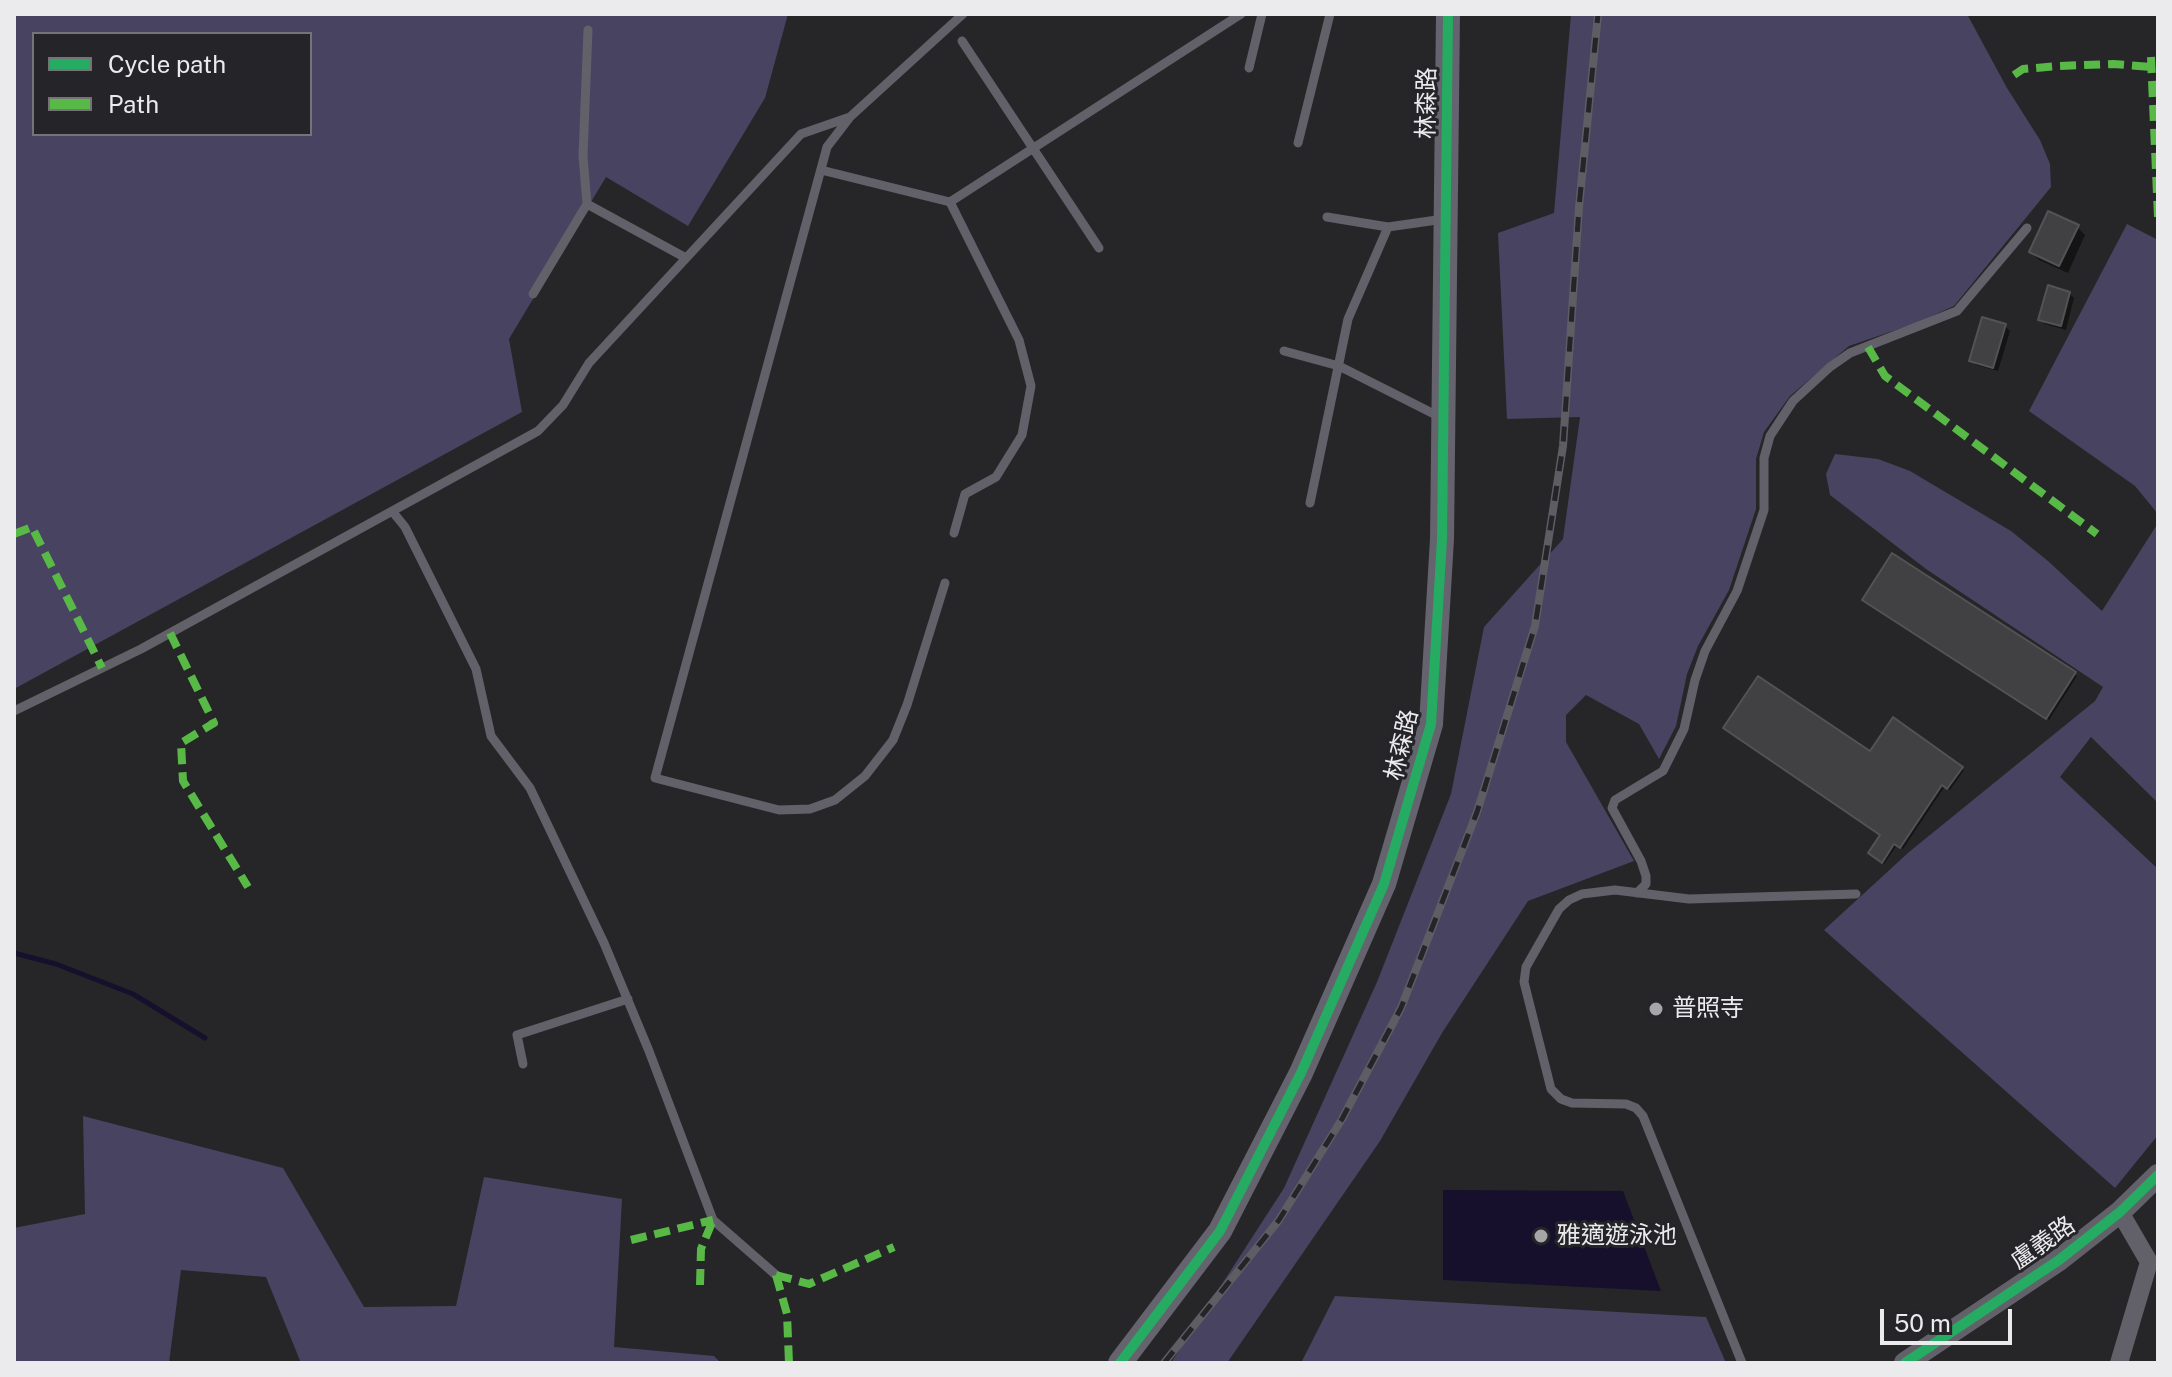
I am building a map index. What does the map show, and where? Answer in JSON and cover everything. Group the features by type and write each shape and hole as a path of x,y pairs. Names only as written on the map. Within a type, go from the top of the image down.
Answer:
{"main road":[{"name":"林森路","path":"1120,1363 1220,1231 1301,1073 1384,884 1431,724 1442,539 1448,14"}],"street":[{"name":"盧義路","path":"1905,1363 2059,1260 2120,1212 2158,1175"},
{"path":"2119,1363 2149,1262 2120,1212"}],"lane":[{"path":"945,583 893,740 865,776 835,800 810,809 779,810 655,778 827,147 850,117 963,14"},
{"path":"821,170 950,202 1241,14"},
{"path":"1249,68 1262,14"},
{"path":"1298,143 1330,14"},
{"path":"533,294 587,204 583,156 588,30"},
{"path":"962,41 1099,248"},
{"path":"14,711 141,649 538,431 563,405 589,363 801,134 850,117"},
{"path":"950,202 1019,340 1031,386 1022,435 996,477 965,494 954,533"},
{"path":"587,204 686,258"},
{"path":"1327,217 1388,227 1446,219"},
{"path":"1310,503 1348,319 1388,227"},
{"path":"1637,893 1646,884 1646,876 1612,808 1615,800 1663,771 1684,729 1705,651 1737,591 1764,510 1764,458 1770,436 1793,401 1850,353 1957,311 2027,228"},
{"path":"1284,351 1339,366 1444,418"},
{"path":"392,511 405,527 476,669 491,736 530,788 628,999 713,1220 776,1275"},
{"path":"1742,1363 1643,1116 1636,1108 1626,1104 1572,1103 1561,1099 1551,1089 1524,982 1526,967 1559,909 1582,894 1615,890 1689,899 1856,894"},
{"path":"523,1064 517,1035 628,999"}],"shaded area":[{"path":"14,14 788,14 765,98 688,226 606,177 509,339 522,412 14,689"},
{"path":"1571,14 1967,14 2007,88 2040,140 2050,164 2051,187 1954,306 1849,346 1790,396 1764,432 1756,459 1756,509 1729,590 1698,646 1687,674 1676,726 1659,759 1639,724 1586,695 1566,715 1566,742 1634,861 1528,901 1442,1033 1380,1141 1227,1363 1171,1363 1284,1188 1377,982 1451,794 1484,627 1563,539 1580,417 1507,419 1498,233 1554,213"},
{"path":"2127,224 2158,240 2158,514 2135,486 2029,411"},
{"path":"1835,454 1878,459 1910,471 2011,531 2102,611 2158,523 2158,803 2091,737 2060,777 2158,869 2158,1135 2115,1188 1824,930 1909,852 2095,701 2103,687 1926,569 1830,495 1826,474"},
{"path":"83,1116 283,1168 364,1307 456,1306 484,1177 622,1199 614,1347 714,1356 721,1363 301,1363 266,1277 181,1270 169,1363 14,1363 14,1228 85,1214"},
{"name":"雅適遊泳池","path":"1443,1190 1623,1191 1661,1291 1443,1280"},
{"path":"1335,1296 1706,1317 1726,1363 1301,1363"}],"building":[{"path":"2048,211 2079,225 2059,266 2029,252"},
{"path":"2048,285 2070,292 2061,326 2038,320"},
{"path":"1982,317 2006,324 1993,368 1969,361"},
{"path":"1892,553 2076,672 2046,719 1862,600"},
{"path":"1758,676 1870,751 1893,717 1963,767 1947,789 1942,785 1900,848 1894,844 1882,863 1868,853 1880,835 1723,728"}],"waterway":[{"path":"14,953 56,964 133,994 205,1038"}],"railway":[{"path":"1164,1363 1279,1220 1342,1119 1401,1008 1477,812 1535,626 1563,446 1579,207 1598,14"}],"marked path":[{"path":"2151,57 2158,217"},
{"path":"2014,75 2023,69 2059,66 2113,64 2152,67"},
{"path":"1868,347 1885,376 2097,534"},
{"path":"14,534 32,527 102,668"},
{"path":"170,633 214,723 181,743 183,781 248,887"},
{"path":"631,1240 713,1220"},
{"path":"700,1285 701,1249 713,1220"},
{"path":"776,1275 809,1284 894,1247"},
{"path":"776,1275 787,1314 789,1363"}],"cycle path":[{"path":"1120,1363 1220,1231 1301,1073 1384,884 1431,724 1442,539 1448,14"},
{"path":"1905,1363 2059,1260 2120,1212 2158,1175"}],"place":[{"name":"普照寺","path":"1656,1009"},
{"name":"雅適遊泳池","path":"1541,1236"}]}
